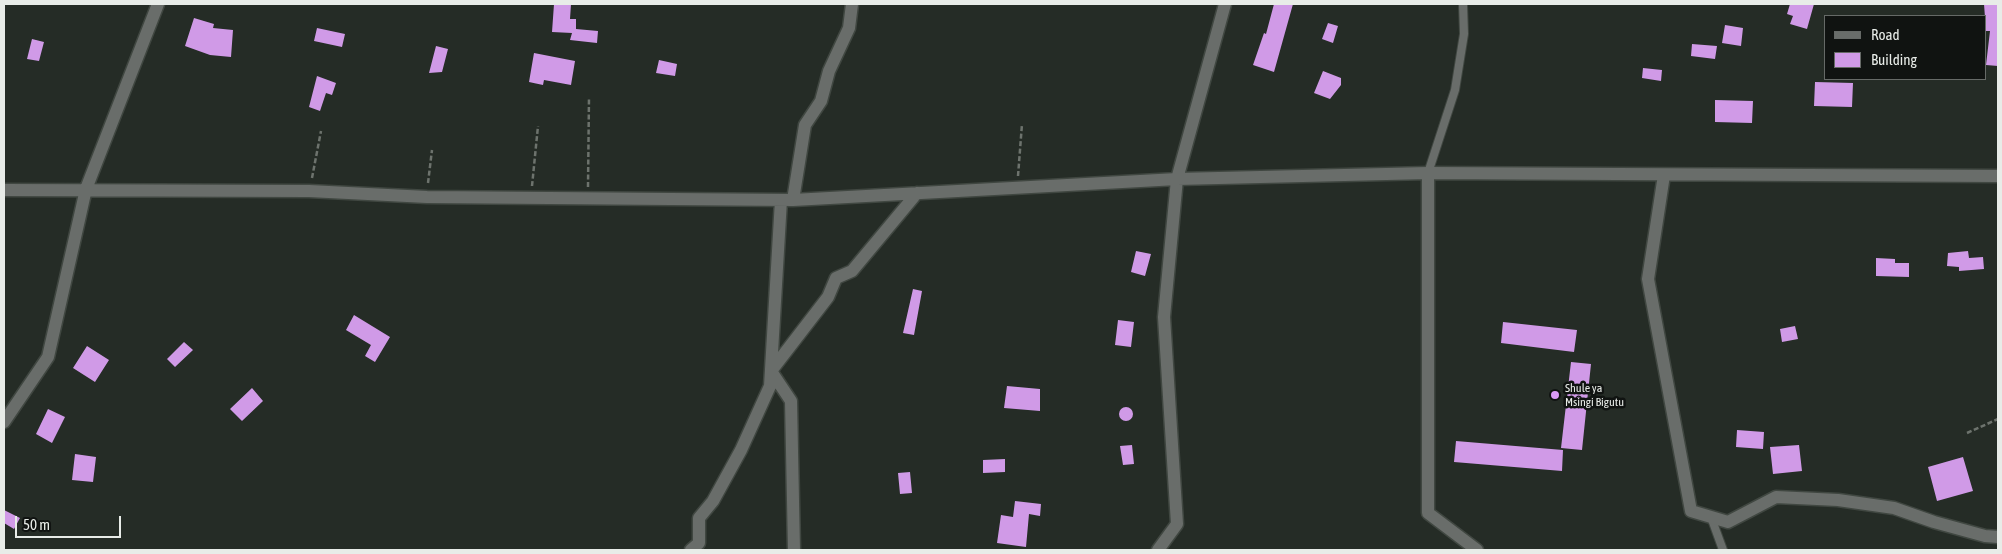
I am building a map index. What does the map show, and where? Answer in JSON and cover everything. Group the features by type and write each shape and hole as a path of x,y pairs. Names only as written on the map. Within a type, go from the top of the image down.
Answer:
{"street":[{"path":"4,422 48,357 86,189 158,4"},
{"path":"692,550 699,543 699,518 713,501 741,450 770,386 787,200 805,125 821,101 829,71 849,28 852,4"},
{"path":"1158,550 1177,524 1164,317 1177,179 1225,4"},
{"path":"4,190 309,191 427,197 787,200 1177,179 1428,173 1998,176"},
{"path":"1428,173 1428,513 1477,550"},
{"path":"1664,175 1648,279 1691,511 1728,522 1776,497 1838,500 1894,508 1934,522 1985,536 1998,537"},
{"path":"771,371 828,296 836,278 852,272 917,193"},
{"path":"771,371 791,401 794,550"}],"lane":[{"path":"1428,173 1455,90 1464,34 1463,4"},
{"path":"1711,517 1723,550"}],"path":[{"path":"588,198 589,97"},
{"path":"1017,188 1022,124"},
{"path":"530,198 538,126"},
{"path":"309,191 321,131"},
{"path":"427,197 432,150"},
{"path":"1967,434 1998,419"}],"building":[{"path":"554,4 571,4 570,19 576,19 576,29 598,31 597,43 570,40 572,33 552,32"},
{"path":"1274,4 1293,4 1274,72 1253,65 1264,33 1266,34"},
{"path":"1790,4 1814,4 1807,29 1790,24 1793,16 1787,14"},
{"path":"1984,4 1998,4 1998,66 1987,65 1990,31 1987,31 1987,15 1985,15"},
{"path":"194,18 214,24 213,28 233,30 231,57 210,55 185,46"},
{"path":"1328,23 1338,26 1333,43 1322,39"},
{"path":"1725,25 1743,28 1741,46 1722,43"},
{"path":"317,28 345,34 342,47 314,41"},
{"path":"32,39 44,42 39,61 27,59"},
{"path":"1692,44 1717,46 1715,59 1691,56"},
{"path":"436,46 448,49 442,72 429,73"},
{"path":"534,53 575,61 571,85 544,80 543,85 529,82"},
{"path":"659,60 677,64 675,76 656,73"},
{"path":"1643,68 1662,70 1661,81 1642,78"},
{"path":"1323,71 1341,78 1341,85 1330,99 1314,93"},
{"path":"317,76 336,83 332,95 326,93 320,111 309,107"},
{"path":"1815,82 1853,83 1852,107 1814,106"},
{"path":"1715,100 1753,101 1752,123 1715,122"},
{"path":"1136,251 1151,254 1145,276 1131,272"},
{"path":"1968,251 1969,258 1983,257 1984,269 1959,271 1959,267 1947,266 1948,253"},
{"path":"1876,258 1895,259 1895,263 1909,263 1909,277 1876,276"},
{"path":"913,289 922,291 914,335 903,333"},
{"path":"354,315 390,337 375,362 365,356 371,345 346,330"},
{"path":"1118,320 1134,322 1131,347 1115,345"},
{"path":"1503,322 1577,330 1574,352 1501,343"},
{"path":"1795,326 1798,339 1782,342 1780,329"},
{"path":"184,342 193,350 175,367 167,359"},
{"path":"87,346 109,360 95,382 73,368"},
{"path":"1571,362 1591,364 1582,450 1561,448"},
{"path":"1007,386 1040,389 1040,411 1004,408"},
{"path":"252,388 263,401 242,421 230,409"},
{"path":"1126,407 1131,409 1133,414 1131,419 1126,421 1121,419 1119,414 1121,409"},
{"path":"48,409 65,417 52,443 36,434"},
{"path":"1737,430 1764,432 1763,449 1736,447"},
{"path":"1456,441 1563,450 1562,471 1454,462"},
{"path":"1132,445 1134,464 1123,465 1120,446"},
{"path":"1799,445 1802,471 1773,474 1770,447"},
{"path":"75,454 96,457 93,482 72,480"},
{"path":"1963,457 1973,491 1937,501 1928,467"},
{"path":"1005,459 1005,472 983,473 983,460"},
{"path":"910,472 912,493 900,494 898,473"},
{"path":"1015,501 1041,504 1040,516 1029,514 1026,547 997,543 1001,515 1013,517"},
{"path":"4,510 20,518 14,529 4,523"}],"place":[{"name":"Shule ya Msingi Bigutu","path":"1555,395"}]}
